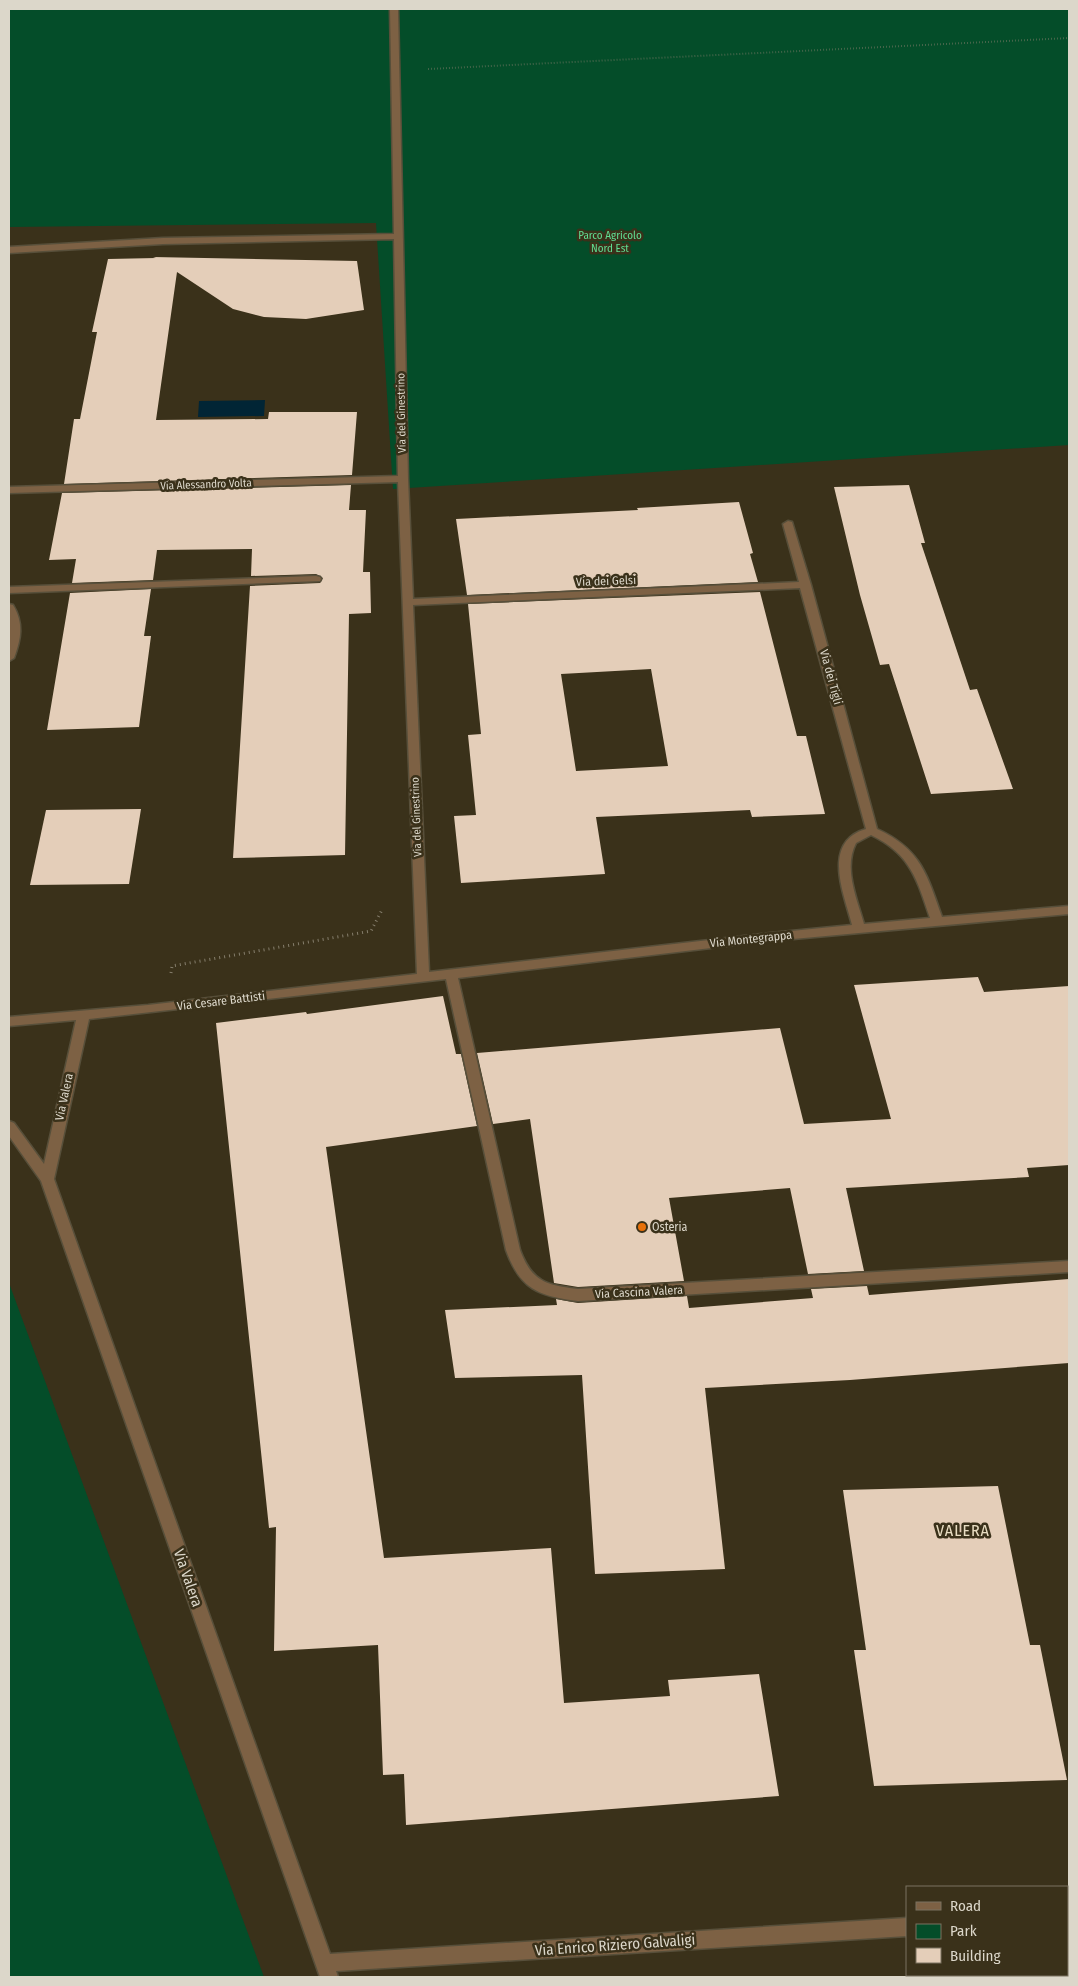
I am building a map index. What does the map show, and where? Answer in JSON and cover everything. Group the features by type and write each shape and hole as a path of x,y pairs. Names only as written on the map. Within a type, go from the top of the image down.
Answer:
{"street":[{"name":"Via del Ginestrino","path":"394,9 397,236 407,602 428,977"},
{"path":"9,251 163,241 397,236"},
{"name":"Via Alessandro Volta","path":"9,490 403,479"},
{"name":"Via dei Tigli","path":"788,524 872,831"},
{"path":"9,590 316,579"},
{"name":"Via dei Gelsi","path":"407,602 806,585"},
{"path":"9,607 13,614 16,636 9,658"},
{"path":"860,929 847,882 844,860 851,842 861,835 872,831 891,840 912,858 921,876 937,922"},
{"name":"Via Montegrappa","path":"428,977 704,944 1069,910"},
{"name":"Via Cascina Valera","path":"451,975 514,1250 524,1276 536,1286 555,1293 578,1295 1069,1267"},
{"name":"Via Cesare Battisti","path":"9,1021 171,1007 428,977"},
{"name":"Via Valera","path":"47,1179 83,1016"},
{"name":"Via Valera","path":"9,1126 47,1179 327,1970"},
{"name":"Via Enrico Riziero Galvaligi","path":"327,1970 906,1927"}],"path":[{"path":"395,70 1069,38"},
{"path":"171,1007 172,966 371,931 385,905"}],"green space":[{"name":"Parco Agricolo Nord Est","path":"9,9 1069,9 1069,445 393,489 376,223 9,227"},
{"path":"9,1283 264,1977 9,1977"}],"water":[{"path":"265,400 264,416 198,417 199,401"}],"building":[{"path":"153,257 357,261 364,310 306,319 264,317 233,309 177,272 156,420 268,419 269,412 357,412 352,475 64,484 74,419 80,419 97,332 92,332 108,259 156,258"},
{"path":"351,485 349,510 366,510 363,572 370,572 371,613 349,614 345,855 233,858 250,586 320,583 323,578 316,574 251,576 252,549 157,550 153,580 72,583 76,559 49,560 62,493"},
{"path":"909,485 925,543 921,543 970,690 977,689 1013,789 931,794 889,664 880,665 860,595 834,487"},
{"path":"739,502 753,553 750,554 758,582 467,595 456,519 638,510 637,508"},
{"path":"151,589 144,636 151,636 139,727 47,730 70,593"},
{"path":"760,592 797,736 806,736 825,814 752,817 750,810 596,817 605,874 461,883 454,816 476,815 468,735 481,734 468,604","holes":["651,669 668,766 576,771 561,674"]},
{"path":"141,809 129,884 30,885 46,810"},
{"path":"978,977 984,992 1069,986 1069,1165 1027,1168 1029,1177 846,1188 864,1271 808,1274 790,1188 669,1198 684,1281 578,1287 554,1283 530,1119 493,1124 477,1053 780,1028 804,1124 891,1119 854,985"},
{"path":"443,996 456,1054 461,1054 477,1126 326,1147 384,1558 551,1548 564,1703 670,1696 668,1680 759,1674 779,1796 406,1825 404,1774 383,1775 378,1645 274,1651 276,1527 269,1528 216,1023 306,1012 307,1014"},
{"path":"1069,1279 1069,1363 850,1380 705,1388 725,1569 595,1574 582,1375 455,1378 445,1310 557,1305 556,1299 578,1303 687,1296 689,1308 813,1298 811,1289 867,1286 869,1295"},
{"path":"998,1486 1030,1645 1040,1645 1067,1780 874,1786 854,1650 866,1650 843,1490"}],"place":[{"name":"Osteria","path":"642,1227"}],"district":[{"name":"VALERA","path":"963,1530"}]}
